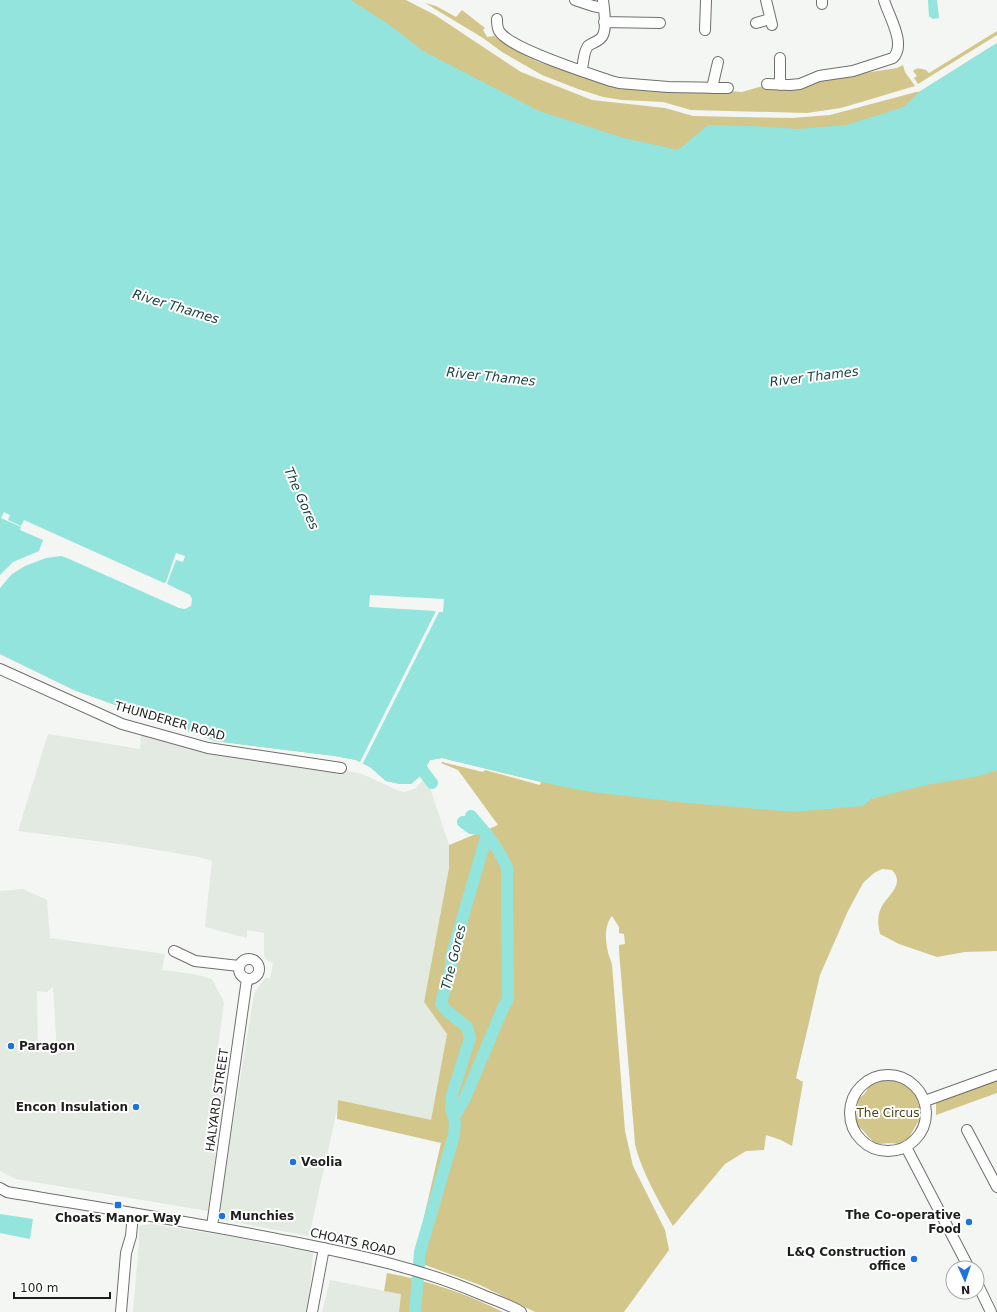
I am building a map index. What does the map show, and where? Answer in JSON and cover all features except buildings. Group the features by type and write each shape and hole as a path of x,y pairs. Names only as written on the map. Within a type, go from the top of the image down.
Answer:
{"street":[{"path":"575,0 593,6 603,4 603,35 587,49 581,71"},
{"path":"705,30 706,0"},
{"path":"756,23 771,22 766,0"},
{"path":"767,84 800,84 820,76 853,71 893,58 898,52 898,47 894,24 884,0"},
{"path":"498,19 497,26 499,30 510,40 531,51 581,71 619,83 668,87 728,88"},
{"path":"604,22 660,23"},
{"path":"780,58 780,85"},
{"path":"712,88 718,62"},
{"name":"THUNDERER ROAD","path":"1,672 122,724 208,748 341,768"},
{"path":"174,951 195,960 239,966 242,976 248,979"},
{"name":"HALYARD STREET","path":"212,1226 248,979 256,976 259,971 252,956 239,966"},
{"path":"891,1075 902,1077 912,1083 920,1091 925,1101 927,1112 926,1122 915,1141 906,1147 895,1151 884,1151 873,1148 863,1142 856,1134 851,1123 850,1111 853,1098 859,1088 869,1080 880,1076 891,1075"},
{"path":"925,1101 997,1075"},
{"path":"967,1130 997,1187"},
{"path":"906,1147 965,1260"},
{"name":"CHOATS ROAD","path":"2,1191 212,1226 324,1248 427,1274 463,1286 521,1312"},
{"path":"121,1312 126,1252 131,1236 133,1214"},
{"path":"312,1312 324,1248"},
{"path":"985,1300 991,1312"}],"shaded area":[{"path":"156,728 208,748 362,774 404,792 416,788 424,779 429,785 449,845 449,868 424,1002 447,1034 431,1121 339,1101 309,1236 218,1219 254,993 265,978 270,978 273,963 268,961 264,956 264,933 247,930 247,938 205,927 212,861 199,857 127,845 18,831 48,734 140,749 141,734 152,738"},
{"path":"23,889 47,900 50,938 165,954 162,970 193,974 212,979 224,1002 214,1077 226,1079 208,1211 16,1179 0,1171 0,891","holes":["53,987 57,1053 38,1050 37,991 47,992"]},
{"path":"151,1224 233,1237 313,1253 308,1312 133,1312 139,1226"},
{"path":"330,1280 401,1294 399,1312 322,1312"}],"green space":[{"path":"70,0 406,0 435,15 521,72 592,100 665,108 693,116 792,118 830,115 919,92 997,43 948,104 691,163"},
{"path":"425,3 436,6 456,17 462,10 485,28 483,30 487,37 494,36 505,44 538,62 619,87 728,93 729,91 742,92 766,86 801,89 825,79 897,68 903,65 905,72 915,86 841,108 807,113 691,110 663,102 622,100 603,97 542,75 502,52 483,38"},
{"path":"997,31 997,35 918,84 914,78 917,76 913,71 923,69 929,73"},
{"path":"0,527 997,570 997,951 965,952 937,957 899,944 880,934 878,921 880,911 894,890 897,880 896,875 892,870 882,869 874,873 863,883 848,911 820,975 796,1078 803,1082 792,1146 781,1140 766,1135 764,1150 746,1151 725,1164 673,1226 646,1175 635,1144 619,951 619,945 625,944 624,934 619,933 619,927 612,916 607,927 606,939 612,964 625,1131 633,1166 665,1230 669,1250 624,1312 535,1312 480,1285 414,1261 441,1143 337,1119 338,1100 431,1120 447,1034 424,1002 449,868 449,845 498,825 458,770 441,763 483,772 485,770 540,785 541,782 442,758 430,760 420,776 411,784 400,784 386,781 370,767 356,760 215,741 74,690 0,654"},
{"name":"The Circus","path":"890,1079 909,1087 916,1094 922,1115 911,1134 910,1139 899,1145 893,1143 873,1143 861,1128 857,1126 855,1118 858,1110 856,1101 865,1093 869,1085"},
{"path":"997,1080 997,1093 936,1115 936,1102"},
{"path":"387,1273 446,1288 503,1312 399,1312 401,1294 384,1291"}],"water":[{"name":"River Thames","path":"0,0 351,0 391,26 423,51 539,111 624,138 678,150 708,125 799,129 846,125 904,107 919,92 997,43 997,770 980,776 926,785 871,799 863,806 793,812 688,803 590,792 541,782 442,758 430,760 420,776 411,784 400,784 386,781 370,767 356,760 215,741 74,690 0,654"},
{"path":"928,0 937,0 939,18 932,19 929,17"},
{"path":"0,1214 33,1219 30,1239 0,1233"}],"pier":[{"path":"4,512 10,515 8,520 21,526 24,520 164,583 166,582 176,553 185,556 183,562 176,560 167,584 190,595 192,599 191,606 185,609 179,608 61,556 46,558 25,566 12,574 0,588 0,575 13,562 39,551 43,540 20,530 21,527 1,518"},
{"path":"370,595 444,599 443,612 439,612 362,765 359,764 436,611 369,607"}],"waterway":[{"name":"The Gores","path":"416,757 423,771 432,783"},
{"name":"The Gores","path":"454,1117 465,1098 508,996 507,868 496,847 471,816"},
{"name":"The Gores","path":"463,822 471,828 481,829"},
{"name":"The Gores","path":"415,1312 420,1252 454,1135 455,1123 451,1107 452,1095 470,1038 467,1027 447,1011 441,1004 451,966 451,958 487,834"}],"place":[{"name":"Paragon","path":"11,1046"},
{"name":"Encon Insulation","path":"136,1107"},
{"name":"Veolia","path":"293,1162"},
{"name":"Choats Manor Way","path":"118,1205"},
{"name":"Munchies","path":"222,1216"},
{"name":"The Co-operative Food","path":"969,1222"},
{"name":"L&Q Construction office","path":"914,1259"}]}
